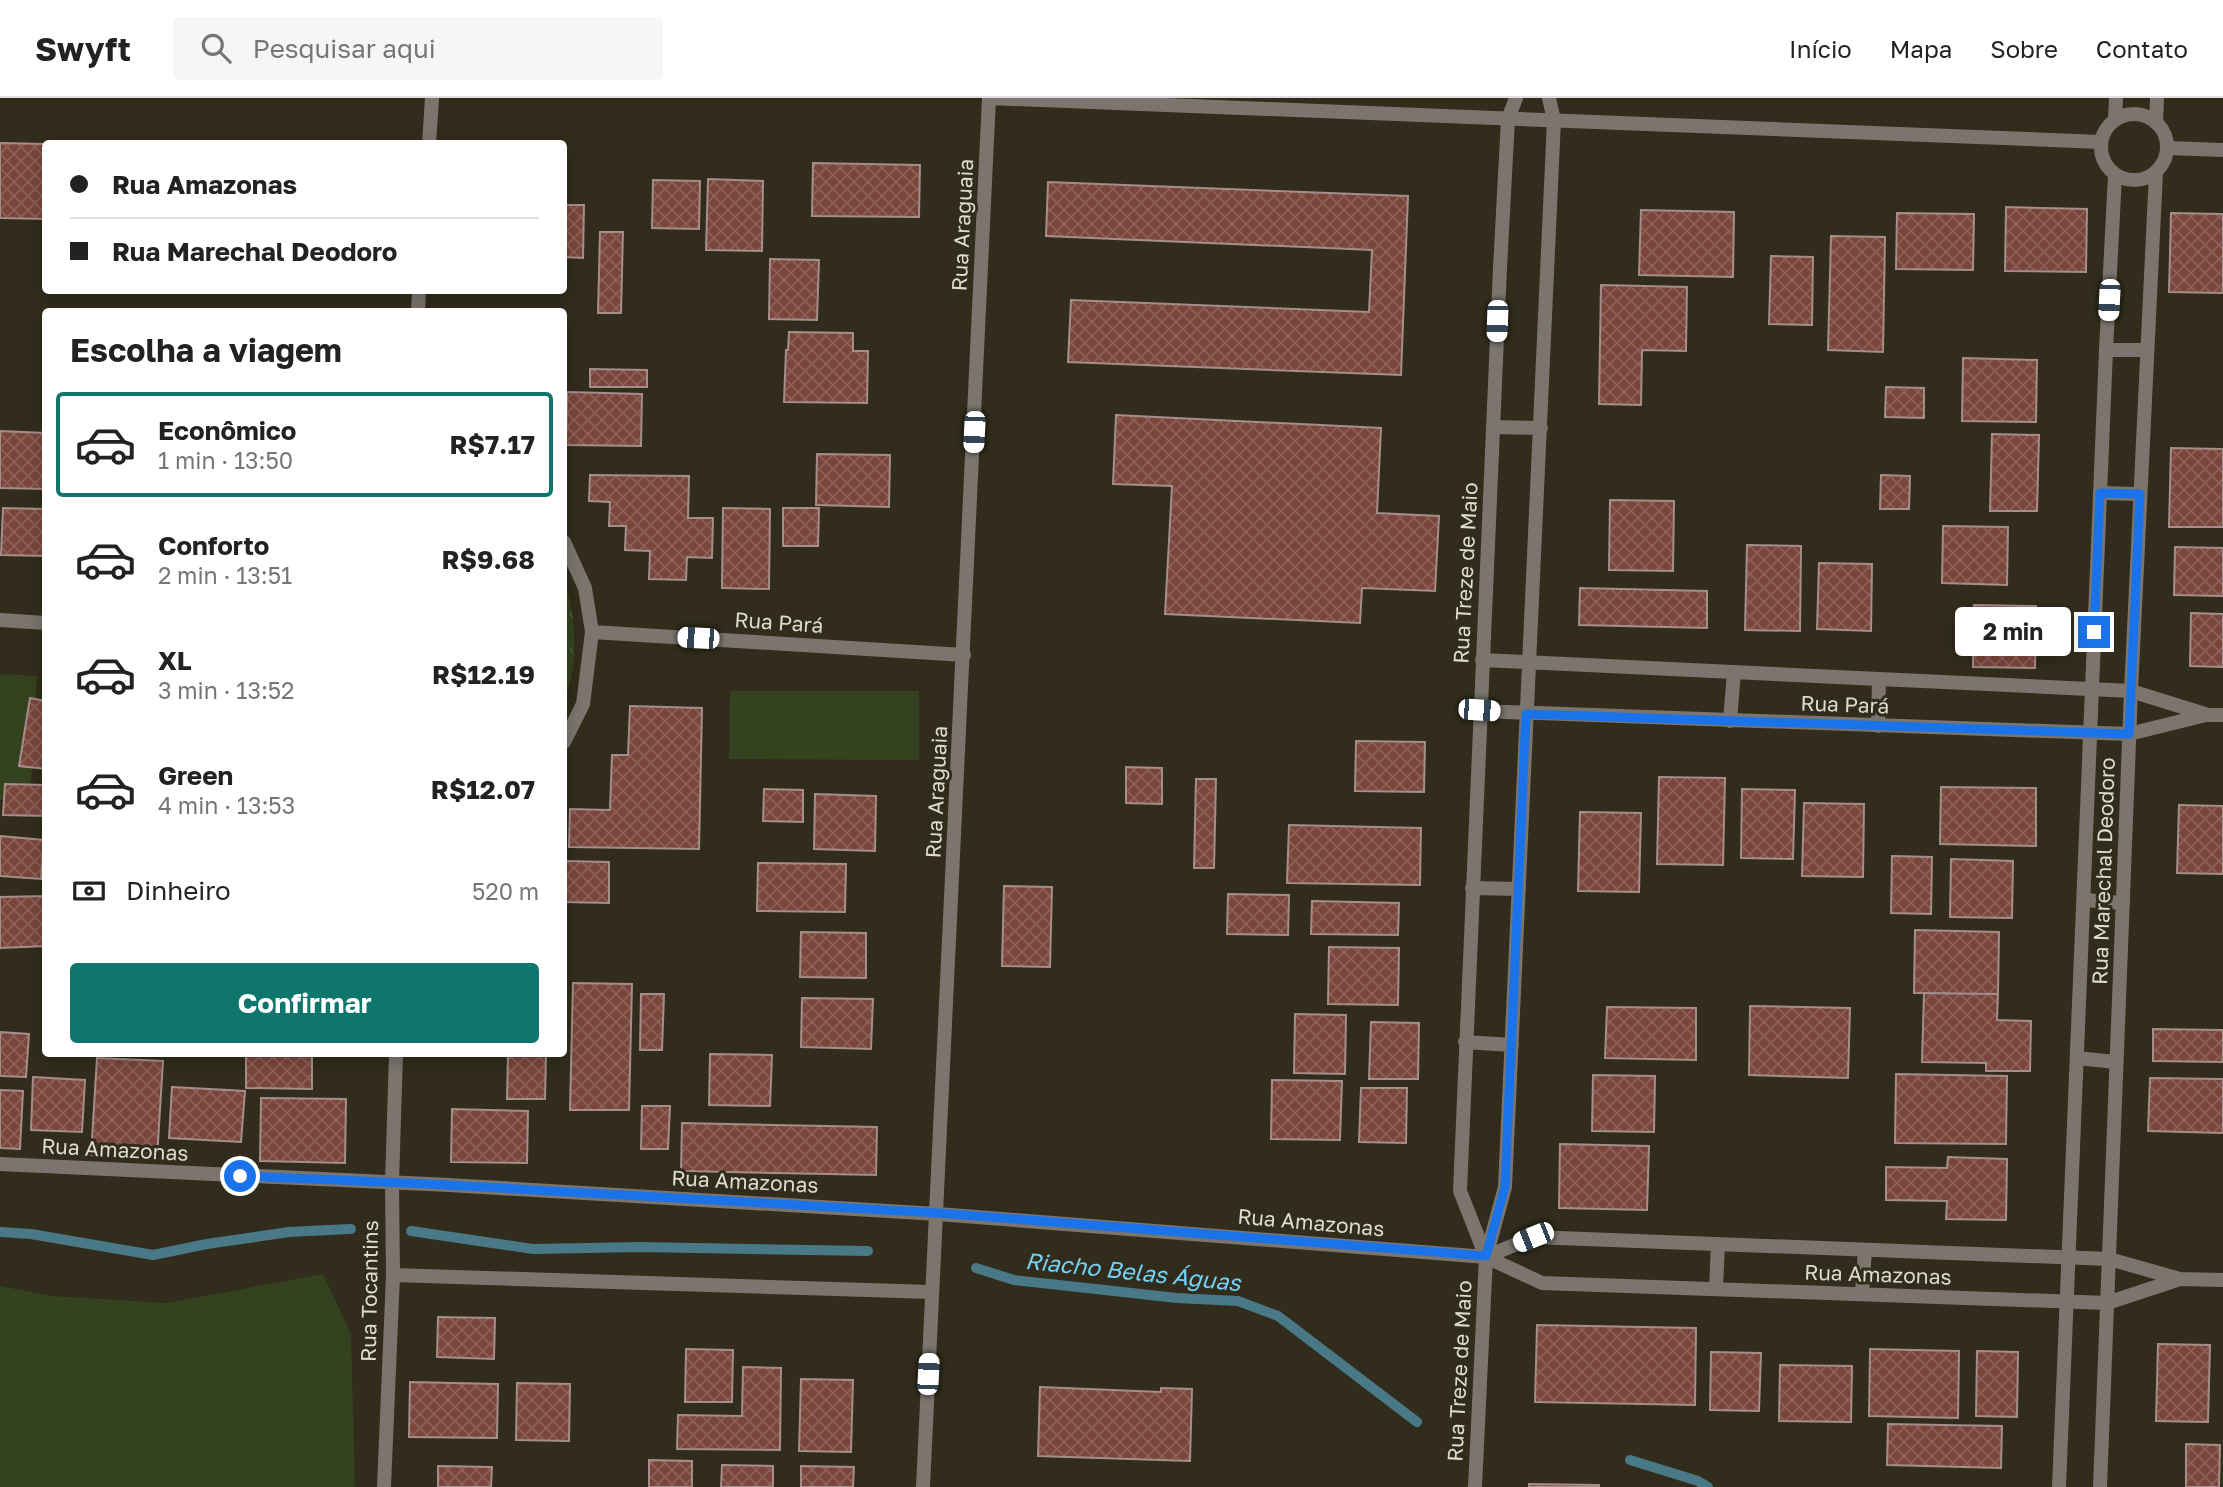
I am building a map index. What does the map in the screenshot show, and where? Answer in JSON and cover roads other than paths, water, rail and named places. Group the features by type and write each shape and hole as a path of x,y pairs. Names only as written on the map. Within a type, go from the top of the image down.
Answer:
{"street":[{"path":"429,140 432,98"},
{"path":"989,98 2101,142"},
{"name":"Rua Araguaia","path":"923,1487 989,98"},
{"name":"Rua Treze de Maio","path":"1486,1256 1460,1191 1479,710 1508,119 1516,98"},
{"name":"Rua Treze de Maio","path":"1475,1487 1486,1256 1505,1187 1554,120 1549,98"},
{"path":"2115,119 2116,98"},
{"path":"2156,123 2157,98"},
{"path":"2136,114 2156,123 2162,130 2167,148 2156,172 2136,180 2115,174 2104,160 2101,142 2108,125 2115,119 2136,114"},
{"path":"2167,148 2223,150"},
{"name":"Rua Marechal Deodoro","path":"2100,1487 2129,734 2156,172"},
{"name":"Rua Marechal Deodoro","path":"2059,1487 2115,174"},
{"path":"2106,349 2146,350"},
{"path":"1493,427 1541,428"},
{"path":"2100,493 2140,494"},
{"path":"567,549 585,588 592,632 583,704 567,736"},
{"path":"0,620 42,623"},
{"name":"Rua Pará","path":"592,632 964,654"},
{"name":"Rua Pará","path":"1482,660 2092,688 2131,691 2206,715"},
{"path":"1730,721 1734,672"},
{"path":"1878,679 1878,726"},
{"name":"Rua Pará","path":"1479,710 1526,714 2129,734 2206,715 2223,715"},
{"path":"1472,888 1519,889"},
{"path":"2084,900 2123,903"},
{"path":"1465,1042 1512,1045"},
{"name":"Rua Tocantins","path":"384,1487 393,1275 392,1183 396,1057"},
{"path":"2077,1058 2116,1062"},
{"name":"Rua Amazonas","path":"0,1164 938,1213 1486,1256 1542,1283 2107,1303 2180,1279"},
{"name":"Rua Amazonas","path":"1486,1256 1533,1237 2109,1259 2180,1279"},
{"path":"1716,1288 1718,1244"},
{"path":"1862,1294 1865,1250"},
{"path":"393,1275 932,1292"},
{"path":"2180,1279 2223,1280"}],"waterway":[{"name":"Riacho Belas Águas","path":"0,1232 31,1234 153,1255 289,1232 351,1229"},
{"name":"Riacho Belas Águas","path":"411,1231 533,1249 640,1247 868,1251"},
{"name":"Riacho Belas Águas","path":"976,1268 1014,1280 1177,1298 1238,1301 1278,1316 1417,1422"},
{"name":"Riacho Belas Águas","path":"1630,1460 1698,1481 1708,1487"}]}
